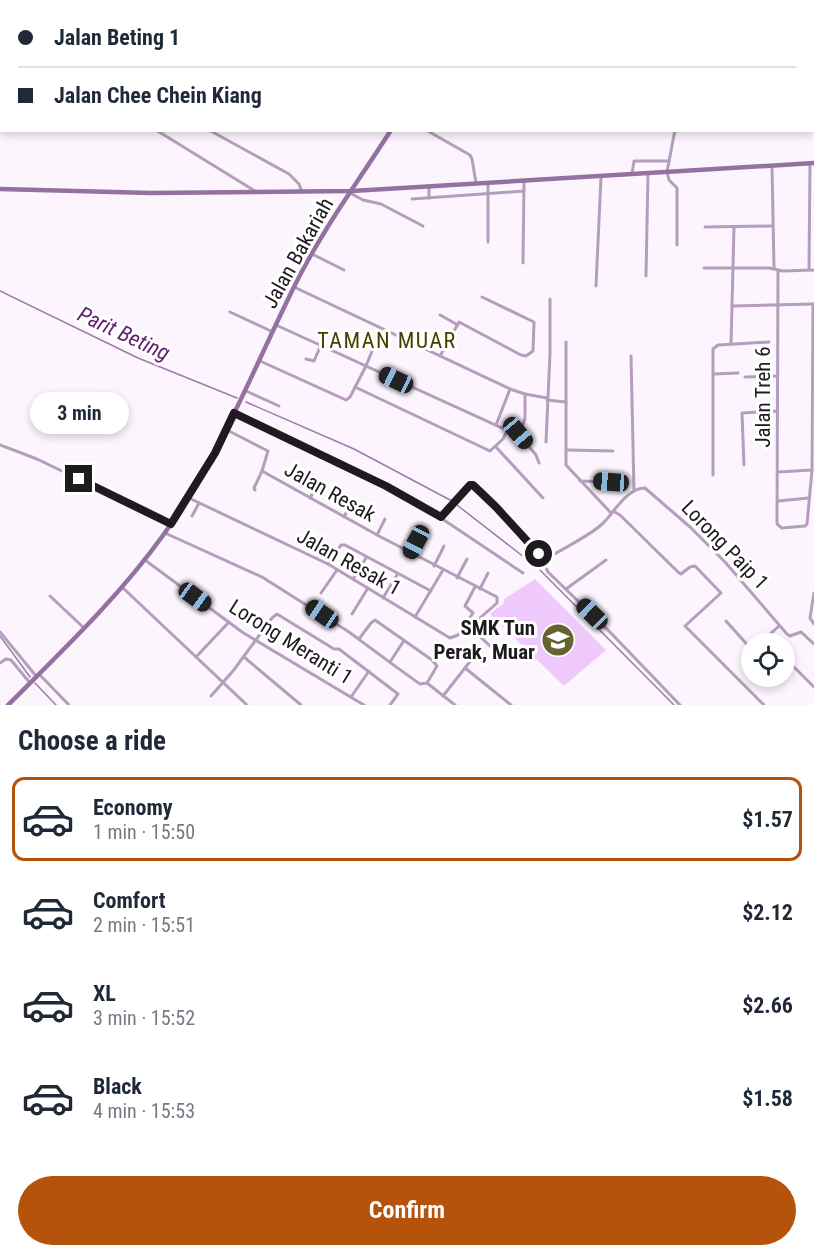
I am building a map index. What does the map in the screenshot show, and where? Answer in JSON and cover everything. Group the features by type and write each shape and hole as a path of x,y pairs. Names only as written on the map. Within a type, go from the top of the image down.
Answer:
{"street":[{"path":"159,132 256,192"},
{"path":"213,132 289,174 299,184 302,192"},
{"path":"351,192 390,132"},
{"path":"430,132 470,155 476,184"},
{"path":"675,132 667,172 669,180 677,188 677,244"},
{"path":"632,174 634,161 669,161"},
{"path":"809,270 812,163"},
{"name":"Jalan Bakariah","path":"8,705 123,588 165,533 227,430 294,287 351,192 812,163"},
{"path":"772,166 774,268"},
{"path":"646,276 648,173"},
{"path":"596,286 601,176"},
{"path":"523,263 524,181"},
{"path":"488,183 488,242"},
{"path":"429,186 429,198"},
{"path":"0,189 151,193 351,192 363,200 381,204 423,226"},
{"path":"412,199 524,191"},
{"path":"705,226 772,226"},
{"path":"730,344 734,227"},
{"path":"312,254 344,270"},
{"path":"704,268 814,270"},
{"name":"Jalan Treh 6","path":"778,270 777,524 782,528 807,524 809,498"},
{"path":"294,287 510,389 566,402"},
{"path":"440,315 524,356 533,351 534,322 482,297"},
{"path":"546,442 550,299"},
{"path":"732,306 813,304 813,470 809,498 778,501"},
{"path":"230,312 273,332"},
{"path":"440,356 458,323"},
{"path":"276,325 515,433 536,455 539,463"},
{"path":"260,361 345,400 349,399 381,329"},
{"path":"566,342 566,465 579,481 612,512 620,515 678,572 681,574 695,566 721,593 685,626 764,705"},
{"path":"713,475 713,349 718,345 769,342"},
{"path":"306,359 314,362 321,345"},
{"path":"542,561 600,526 625,497 634,491 631,356"},
{"path":"712,374 738,373"},
{"path":"745,377 778,376"},
{"path":"355,387 490,452 507,431"},
{"path":"496,426 510,389"},
{"path":"246,392 279,406"},
{"path":"515,433 525,418 525,394"},
{"path":"744,465 742,413 778,411"},
{"path":"234,413 367,476 420,504 523,573"},
{"name":"Jalan Resak","path":"227,430 268,451 262,471 480,589"},
{"path":"0,445 45,462 171,524"},
{"path":"496,447 543,498"},
{"path":"566,450 613,451"},
{"path":"778,472 813,470"},
{"path":"255,490 262,471"},
{"path":"579,481 611,482"},
{"path":"310,498 319,482"},
{"path":"441,517 470,485 473,485 539,554 548,572 680,705"},
{"name":"Lorong Paip 1","path":"634,491 645,488 690,527 725,562 780,626"},
{"name":"Jalan Resak 1","path":"188,497 328,564 450,638 455,638 473,613 465,606 475,587"},
{"path":"344,517 352,501"},
{"path":"192,516 199,504"},
{"path":"377,535 385,519"},
{"path":"411,553 422,531"},
{"path":"165,533 262,578 308,605 420,684 427,683 455,705"},
{"path":"328,564 343,544 430,591"},
{"path":"434,566 444,546"},
{"path":"353,579 366,558"},
{"path":"457,578 467,559"},
{"name":"Lorong Meranti 1","path":"145,560 255,640 364,705"},
{"path":"566,589 606,560"},
{"path":"321,593 337,569"},
{"path":"415,617 443,570"},
{"path":"488,573 480,589 498,600 473,628 474,633 503,658"},
{"path":"383,598 397,575"},
{"path":"123,588 248,705"},
{"path":"352,614 368,588"},
{"path":"814,593 810,618 814,624"},
{"path":"50,596 84,628"},
{"path":"211,696 224,683 272,618 280,615 334,649 339,649 398,694 390,705"},
{"path":"359,639 375,620 436,664 427,683"},
{"path":"726,621 741,638"},
{"path":"196,657 229,622"},
{"path":"772,633 780,626 789,636 799,632 804,633 814,644"},
{"path":"0,632 38,675 69,705"},
{"path":"390,662 403,642"},
{"path":"443,696 475,655"},
{"path":"244,657 301,705"},
{"path":"0,663 6,659 12,660 30,683"},
{"path":"465,668 511,705"},
{"path":"795,668 814,687"},
{"path":"351,697 369,671"}],"shaded area":[{"path":"535,579 606,650 564,686 490,614 504,603 504,599"}],"waterway":[{"name":"Parit Beting","path":"0,291 138,358 237,398"},
{"name":"Parit Beting","path":"246,402 354,449 452,501"},
{"name":"Parit Beting","path":"457,505 538,568 674,705"},
{"path":"0,636 30,677"},
{"path":"35,683 56,705"}],"place":[{"name":"SMK Tun Perak, Muar","path":"558,640"}],"district":[{"name":"TAMAN MUAR","path":"387,340"}],"route":[{"path":"79,479 171,524 215,453 234,413 386,486 441,517 470,485 473,485 539,554"}]}
